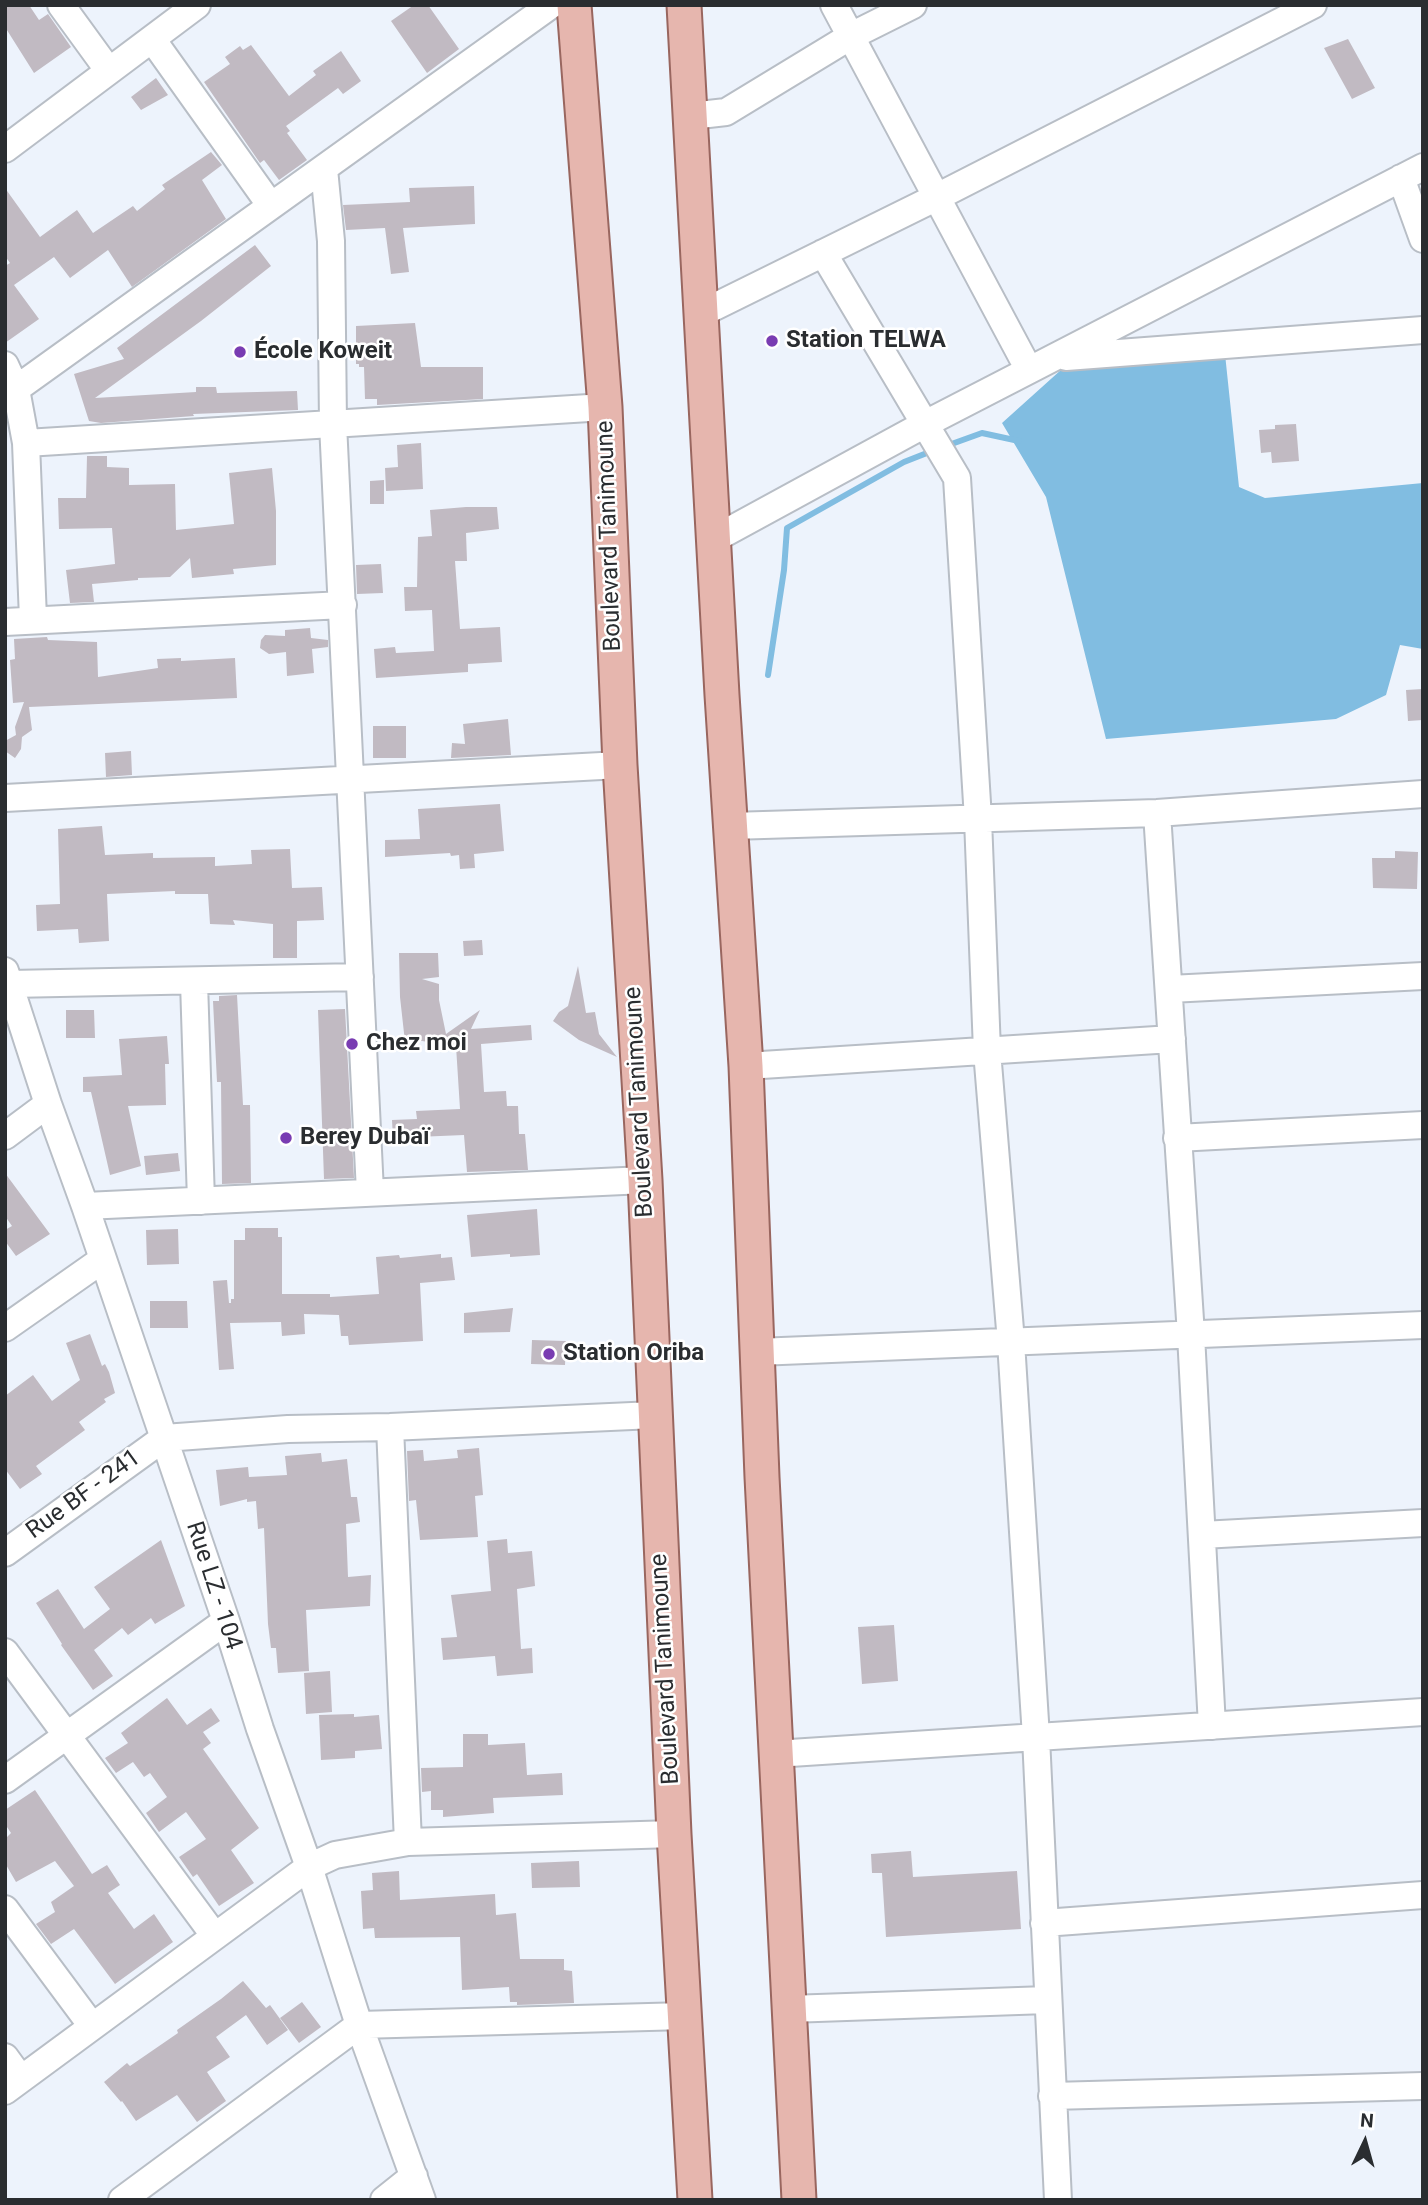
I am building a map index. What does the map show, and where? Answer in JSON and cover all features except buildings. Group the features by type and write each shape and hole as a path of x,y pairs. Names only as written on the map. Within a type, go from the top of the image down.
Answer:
{"main road":[{"name":"Boulevard Tanimoune","path":"574,5 605,407 620,765 645,1180 674,1834 695,2200"},
{"path":"684,5 746,1066 775,1754 799,2200"}],"street":[{"path":"61,5 109,71"},
{"path":"5,149 197,5"},
{"path":"33,619 26,443 11,377 271,206 551,5"},
{"path":"834,5 1029,370"},
{"path":"691,116 726,112 851,36 913,5"},
{"path":"702,313 937,197 1313,5"},
{"path":"152,38 271,206"},
{"path":"324,169 331,241 333,424 370,1192"},
{"path":"714,539 925,424 1412,172 1423,239"},
{"path":"823,253 957,478 978,818 987,1051 1011,1342 1036,1737 1058,2200"},
{"path":"1054,358 1423,330"},
{"path":"26,443 605,407"},
{"path":"5,622 343,604"},
{"path":"5,798 620,765"},
{"path":"731,826 1157,813 1423,794"},
{"path":"1157,813 1191,1335 1212,1726"},
{"path":"1170,989 1423,976"},
{"path":"8,978 194,982 360,977"},
{"name":"Rue LZ - 104","path":"8,978 48,1104 309,1867 359,2025 418,2188"},
{"path":"194,982 201,1201"},
{"path":"5,1035 32,1052"},
{"path":"746,1066 1172,1039"},
{"path":"5,1136 48,1104"},
{"path":"1177,1138 1423,1125"},
{"path":"85,1206 645,1180"},
{"path":"5,1328 102,1260"},
{"path":"757,1352 1423,1325"},
{"path":"164,1438 288,1429 654,1415"},
{"path":"390,1427 408,1842"},
{"name":"Rue BF - 241","path":"5,1553 164,1438"},
{"path":"1202,1535 1423,1523"},
{"path":"5,1780 226,1621"},
{"path":"5,1652 214,1935"},
{"path":"775,1754 1423,1712"},
{"path":"5,2057 13,2085 214,1935 309,1867 335,1854 408,1842 674,1834"},
{"path":"1044,1923 1423,1895"},
{"path":"5,1909 92,2026"},
{"path":"789,2009 1047,2000"},
{"path":"121,2200 359,2025 685,2016"},
{"path":"1052,2096 1423,2086"},
{"path":"384,2200 418,2188"}],"water":[{"path":"1225,354 1239,487 1265,498 1423,483 1423,649 1400,645 1386,695 1336,719 1106,739 1046,497 1002,423 1072,360"}],"waterway":[{"path":"946,446 982,433 1019,441"},
{"path":"768,675 784,570 787,528 904,462 932,451"}],"place":[{"name":"Station TELWA","path":"772,341"},
{"name":"École Koweit","path":"240,352"},
{"name":"Chez moi","path":"352,1044"},
{"name":"Berey Dubaï","path":"286,1138"},
{"name":"Station Oriba","path":"549,1354"}]}
